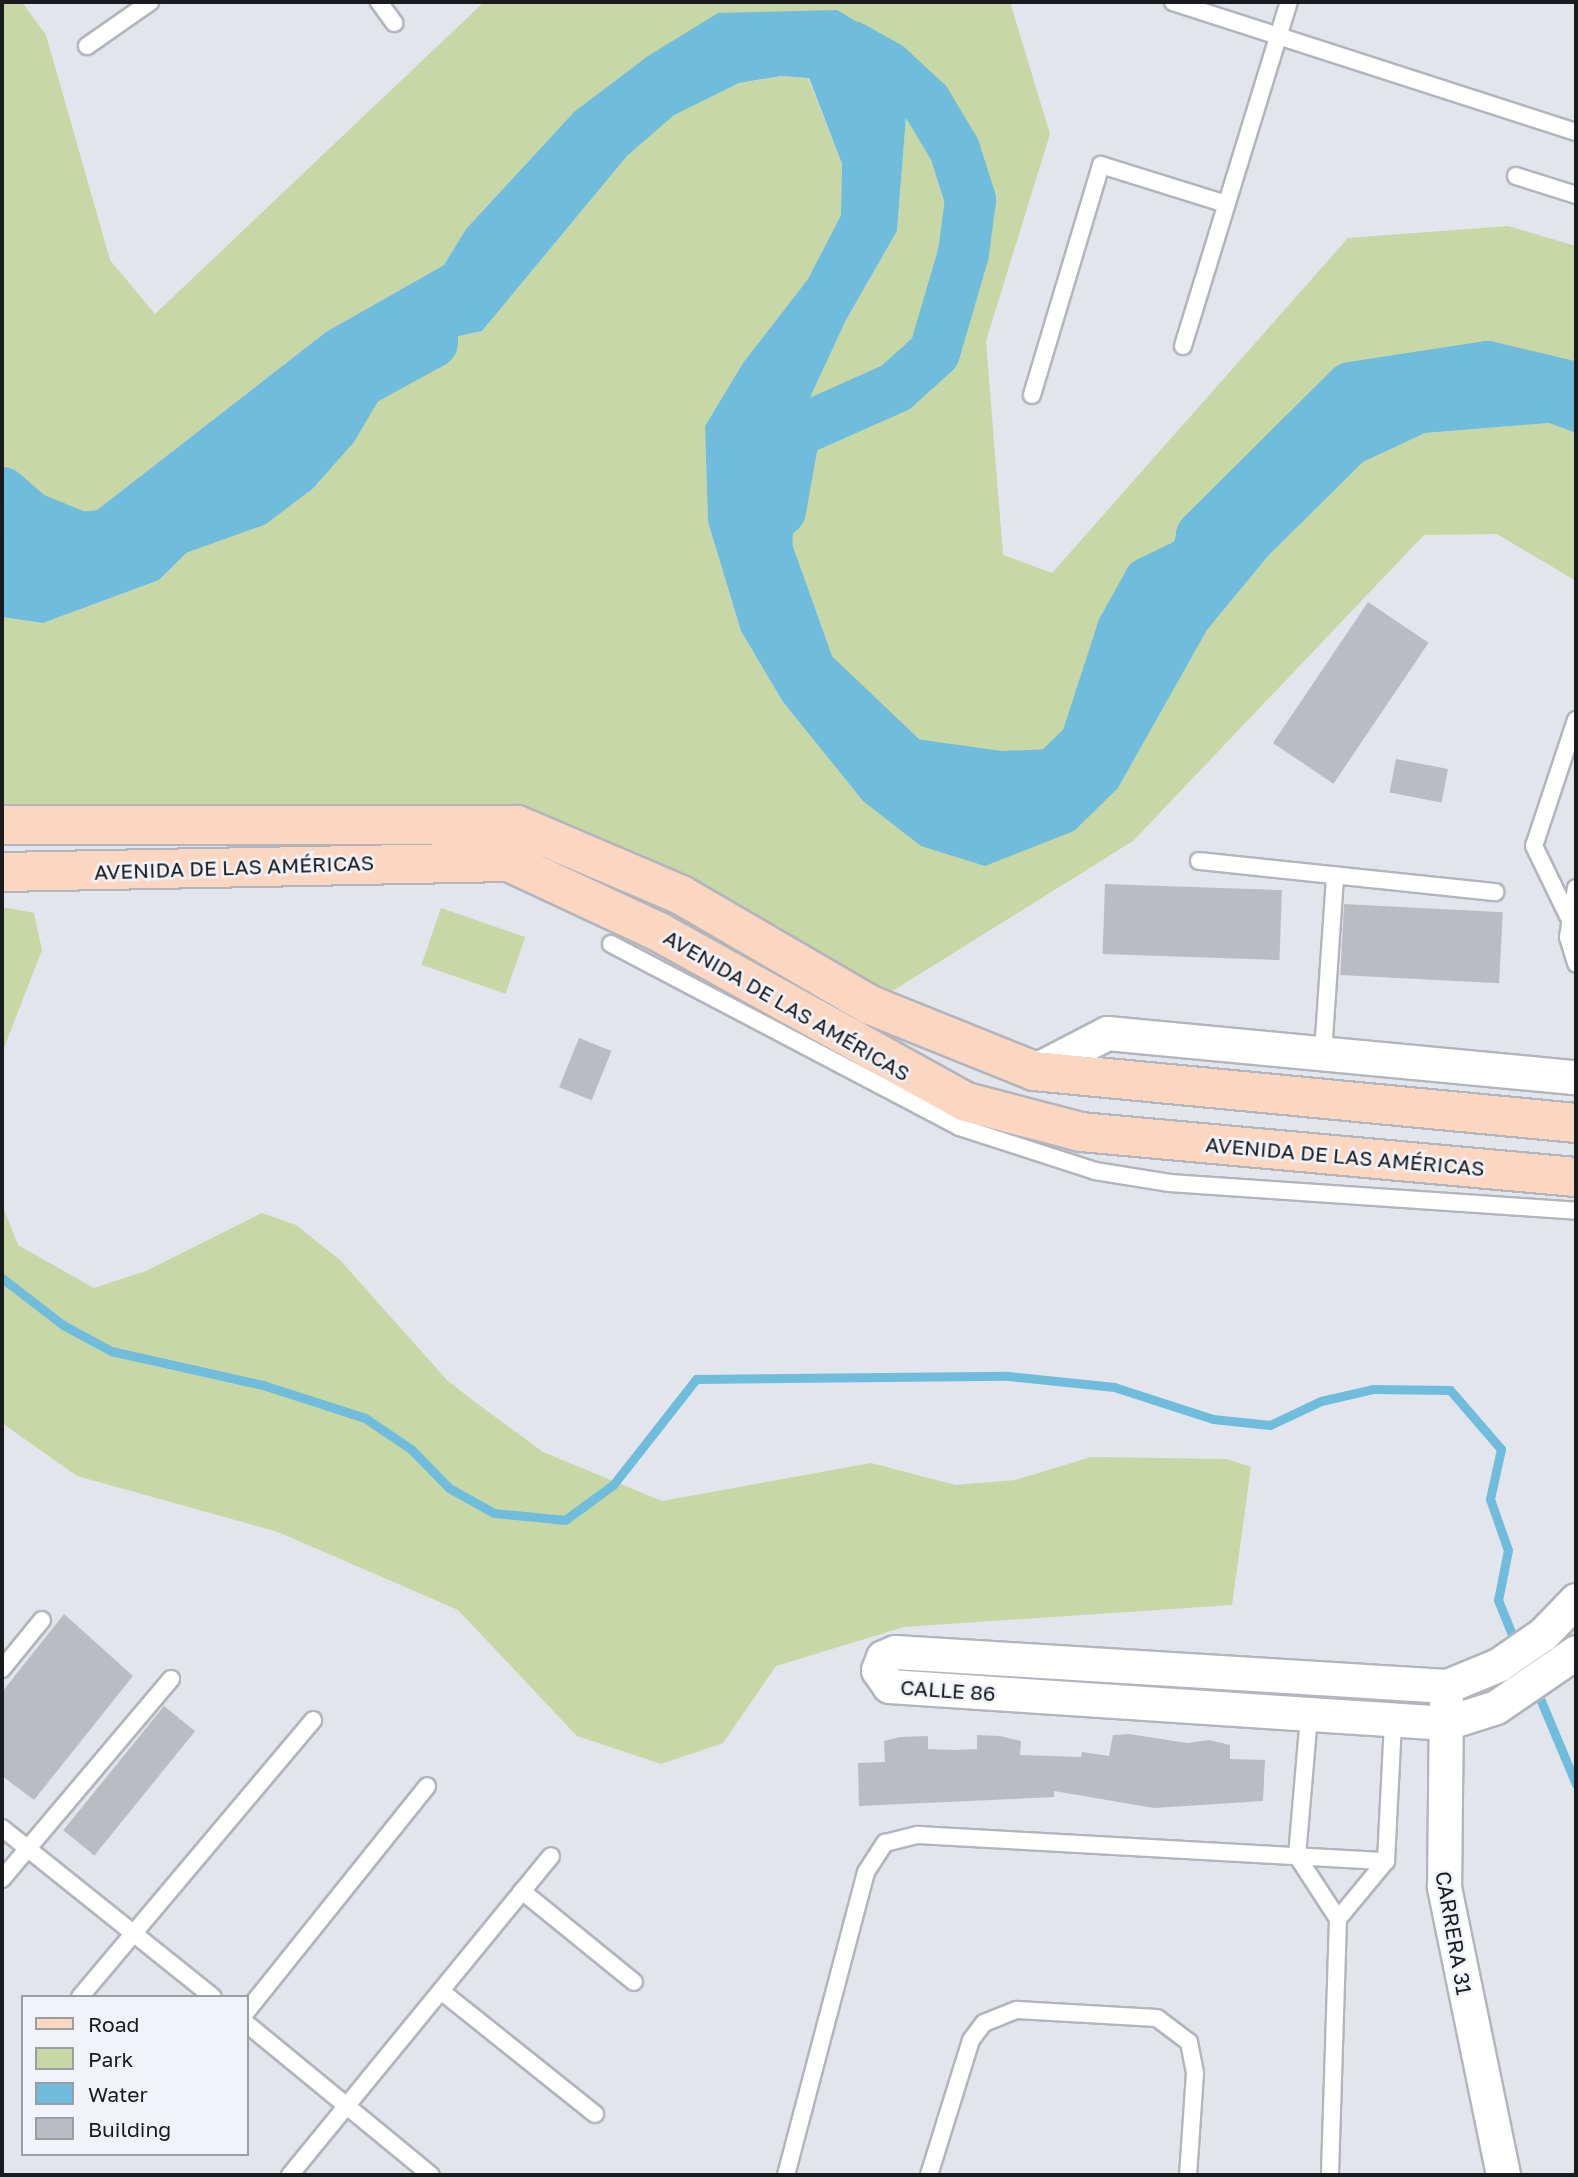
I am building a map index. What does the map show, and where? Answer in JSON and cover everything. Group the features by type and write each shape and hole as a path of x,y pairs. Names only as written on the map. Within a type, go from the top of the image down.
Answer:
{"main road":[{"name":"AVENIDA DE LAS AMÉRICAS","path":"2,825 517,825 681,895 870,1005 1034,1071 1576,1123"},
{"name":"AVENIDA DE LAS AMÉRICAS","path":"2,872 509,862 659,932 966,1102 1081,1132 1576,1177"}],"street":[{"path":"1034,1071 1107,1033 1576,1077"},
{"name":"CALLE 86","path":"1576,1600 1543,1634 1498,1665 1447,1686 1312,1680 895,1652 878,1670 889,1686 1446,1723 1496,1707 1576,1653"},
{"path":"1309,1716 1312,1680"},
{"path":"1393,1721 1395,1684"},
{"name":"CARRERA 31","path":"1447,1686 1444,1888 1503,2175"}],"lane":[{"path":"87,46 150,2"},
{"path":"379,2 394,23"},
{"path":"1174,2 1576,132"},
{"path":"1183,346 1289,2"},
{"path":"1032,395 1101,165 1226,204"},
{"path":"1516,176 1576,195"},
{"path":"1576,720 1570,760 1534,846 1568,916 1576,964"},
{"path":"1199,861 1494,892"},
{"path":"1323,1053 1335,875"},
{"path":"1568,916 1576,888"},
{"path":"611,944 959,1127 1095,1171 1170,1182 1576,1211"},
{"path":"2,1669 42,1619"},
{"path":"2,1878 170,1679"},
{"path":"1309,1716 1297,1856 1338,1919 1330,2175"},
{"path":"82,1995 313,1720"},
{"path":"1338,1919 1386,1861 1393,1721"},
{"path":"248,2010 427,1786"},
{"path":"2,1828 210,1995"},
{"path":"786,2175 866,1872 885,1843 918,1835 1386,1861"},
{"path":"290,2175 551,1856"},
{"path":"522,1891 635,1982"},
{"path":"441,1991 595,2114"},
{"path":"929,2175 971,2040 984,2023 1017,2010 1157,2018 1189,2042 1195,2073 1188,2175"},
{"path":"248,2025 431,2175"}],"green space":[{"path":"2,2 22,2 46,35 110,260 155,314 484,2 1010,2 1050,134 986,341 1003,555 1052,573 1348,238 1508,226 1576,246 1576,378 1560,371 1350,388 1239,500 1157,608 1085,743 1053,774 953,791 907,763 851,709 780,510 794,432 846,320 897,231 911,54 718,13 574,112 466,229 444,265 326,332 97,510 31,517 2,492"},
{"path":"782,76 808,78 842,164 841,215 808,279 743,363 705,426 708,522 741,631 783,702 863,801 1118,788 1207,630 1268,556 1363,462 1425,433 1549,423 1576,433 1576,581 1497,534 1424,535 1133,841 870,1005 581,848 2,825 2,617 43,623 159,580 359,382 432,342 482,331 627,156 674,114 739,83"},
{"path":"2,907 34,913 42,950 2,1053"},
{"path":"441,908 525,937 506,994 421,965"},
{"path":"2,1204 18,1245 94,1288 146,1271 262,1213 296,1225 340,1260 447,1380 471,1399 543,1452 662,1501 871,1463 956,1485 1015,1480 1091,1457 1227,1459 1251,1467 1232,1605 904,1627 776,1666 723,1743 661,1764 577,1736 458,1610 278,1532 77,1476 2,1423"}],"water":[{"path":"837,10 911,54 897,231 846,320 794,432 780,510 851,709 907,763 953,791 1053,774 1085,743 1157,608 1239,500 1350,388 1395,375 1487,366 1560,371 1576,378 1576,433 1549,423 1425,433 1363,462 1268,556 1207,630 1118,788 1074,831 985,866 921,846 863,801 783,702 741,631 708,522 705,426 743,363 808,279 841,215 842,164 809,78 781,76 739,83 674,115 627,156 482,331 432,342 359,382 159,580 43,623 2,617 2,492 31,517 97,510 326,332 444,265 466,229 574,112 648,56 718,13"}],"building":[{"path":"1368,602 1429,643 1333,784 1273,743"},
{"path":"1396,759 1448,769 1442,802 1390,792"},
{"path":"1105,884 1282,890 1279,960 1103,954"},
{"path":"1344,904 1503,912 1499,983 1340,975"},
{"path":"579,1038 611,1051 592,1100 559,1087"},
{"path":"64,1614 133,1676 34,1800 2,1776 2,1692"},
{"path":"164,1706 195,1731 94,1856 63,1830"},
{"path":"1129,1734 1187,1743 1209,1740 1230,1745 1230,1759 1265,1760 1263,1801 1154,1808 1054,1791 1054,1797 859,1806 858,1763 885,1762 884,1741 900,1737 928,1736 928,1749 954,1750 977,1749 977,1735 1000,1736 1021,1741 1020,1755 1081,1757 1082,1752 1109,1756 1113,1735"}],"waterway":[{"path":"766,569 767,519 780,510 794,432 895,387 934,352 963,253 970,199 954,149 926,102 887,66 851,46"},
{"path":"2,492 31,517 93,542 147,539 253,501 295,469 333,426 359,382 432,342 431,325 469,288"},
{"path":"800,661 907,763 999,776 1053,774 1085,743 1122,629 1148,582 1197,558 1201,535 1350,387 1487,366 1576,387"},
{"path":"2,1278 63,1325 111,1351 263,1385 365,1418 411,1449 449,1488 494,1513 565,1520 613,1485 696,1379 1008,1376 1114,1387 1213,1419 1270,1425 1321,1401 1373,1389 1450,1390 1501,1449 1490,1499 1508,1550 1498,1600 1516,1644"},
{"path":"1536,1689 1576,1784"}]}
